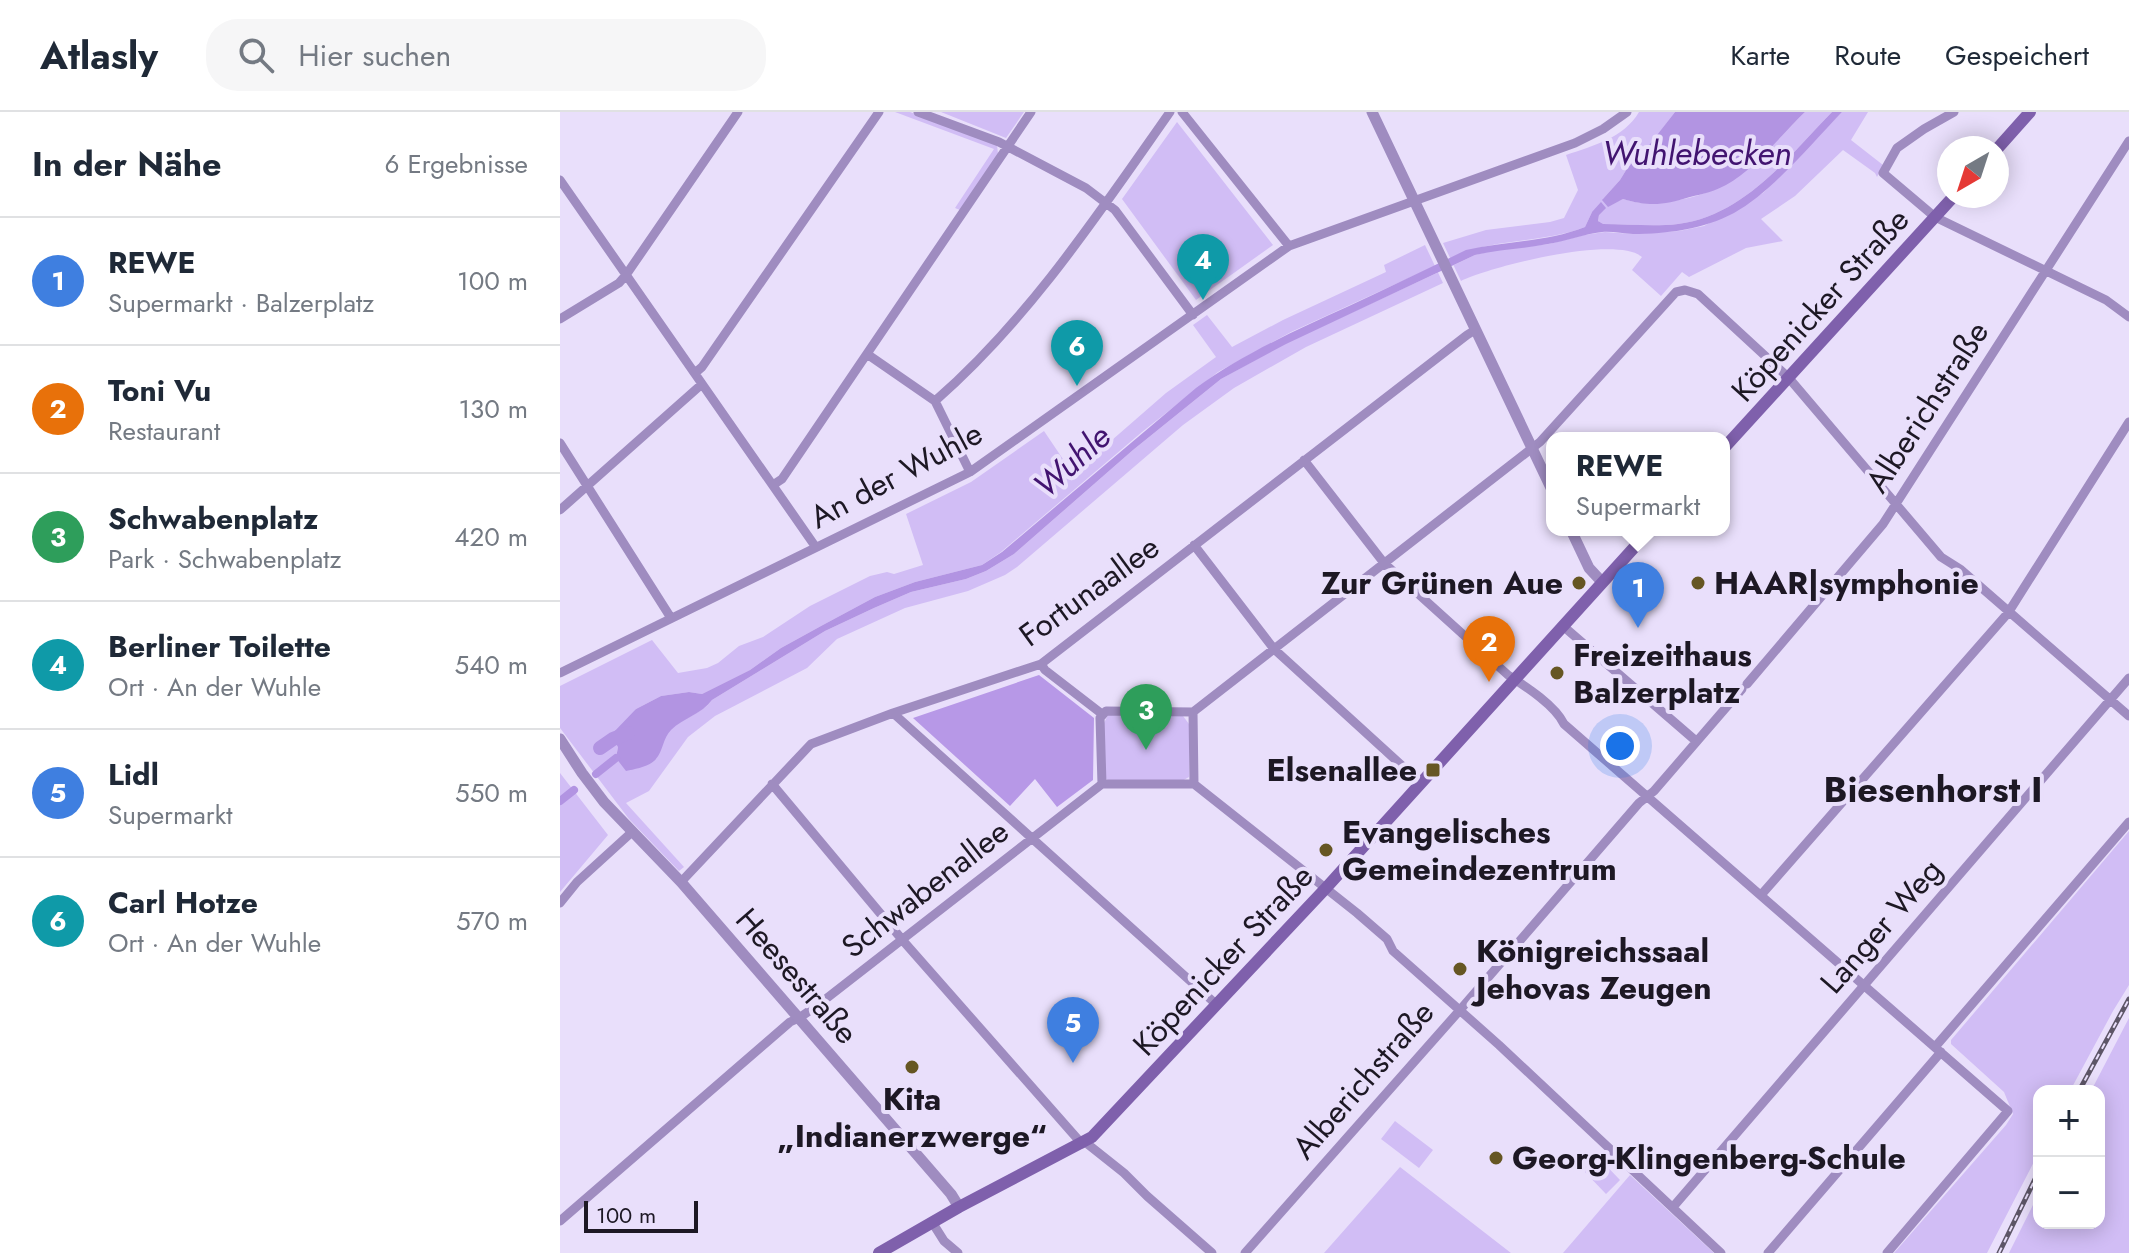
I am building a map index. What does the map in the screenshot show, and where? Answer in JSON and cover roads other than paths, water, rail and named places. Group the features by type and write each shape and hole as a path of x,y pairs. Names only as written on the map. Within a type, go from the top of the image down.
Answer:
{"main road":[{"path":"2009,136 2030,112"},
{"name":"Köpenicker Straße","path":"1730,441 1785,374 1943,208"},
{"name":"Köpenicker Straße","path":"879,1253 959,1207 1084,1143 1326,888 1644,536"}],"street":[{"path":"560,319 619,283 626,275 738,112"},
{"path":"695,373 879,112"},
{"path":"918,112 1007,147 1108,202 1193,315"},
{"path":"773,485 782,479 1031,112"},
{"path":"935,401 992,348 1108,202 1170,112"},
{"path":"1182,112 1289,246"},
{"path":"1372,112 1546,477"},
{"name":"An der Wuhle","path":"560,673 970,472 1289,246 1575,143 1627,112"},
{"path":"1954,112 1897,148 1883,173 1935,217 2106,300 2129,317"},
{"name":"Alberichstraße","path":"1245,1253 1878,531 2129,141"},
{"path":"560,180 815,546"},
{"path":"1548,432 1676,292 1685,290 1698,294 1785,374 1941,557 1960,569 2129,716"},
{"name":"Fortunaallee","path":"681,882 811,744 1041,664 1475,330"},
{"path":"867,354 935,401 970,472"},
{"path":"560,510 702,384"},
{"path":"1761,895 2008,613 2129,422"},
{"path":"1546,434 1193,712 1106,711 1102,714 1102,784 1194,784 1387,939 1393,951 1721,1253"},
{"path":"560,443 671,618"},
{"path":"1304,460 1384,563 2008,1111 1887,1253"},
{"path":"1574,536 1589,568 1602,582"},
{"path":"1194,545 1274,649 1421,783"},
{"path":"1563,626 1696,741"},
{"path":"1041,664 1102,714"},
{"name":"Langer Weg","path":"1673,1207 2129,678"},
{"path":"1193,712 1194,784"},
{"path":"893,713 1217,1005"},
{"name":"Heesestraße","path":"560,739 591,785 681,882 959,1207"},
{"path":"772,784 1012,1066 1084,1143 1124,1173 1212,1253"},
{"name":"Schwabenallee","path":"560,1221 790,1022 903,939 1102,784"},
{"path":"1768,1253 2129,822"},
{"path":"560,903 577,882 632,832"},
{"path":"932,1222 944,1241 958,1253"}],"water":[{"name":"Wuhlebecken","path":"1675,112 1805,112 1757,161 1722,187 1664,203 1649,204 1623,199 1608,207 1602,200"},
{"path":"1832,112 1842,112 1777,180 1734,213 1698,227 1672,232 1602,232 1539,246 1475,255 1286,344 1221,379 1133,450 1014,554 986,571 911,592 825,631 712,700 676,726 668,733 658,756 650,764 626,771 616,758 618,747 611,735 636,709 661,696 689,692 702,694 750,670 781,648 875,597 915,582 982,565 1002,552 1196,388 1270,343 1466,250 1556,236 1585,227 1601,202 1606,208 1598,221 1603,224 1678,224 1724,209 1764,182"}],"waterway":[{"name":"Wuhle","path":"600,748 628,733"},
{"path":"596,774 616,758"},
{"path":"560,801 574,790"}],"railway":[{"path":"2082,1085 2129,999"},
{"path":"1999,1253 2033,1183"}],"place":[{"name":"Berliner Toilette","path":"1203,300"},
{"name":"Carl Hotze","path":"1077,386"},
{"name":"Zur Grünen Aue","path":"1579,583"},
{"name":"HAAR|symphonie","path":"1698,583"},
{"name":"REWE","path":"1638,628"},
{"name":"Freizeithaus Balzerplatz","path":"1557,673"},
{"name":"Toni Vu","path":"1489,682"},
{"name":"Schwabenplatz","path":"1146,750"},
{"name":"Elsenallee","path":"1433,770"},
{"name":"Evangelisches Gemeindezentrum","path":"1326,850"},
{"name":"Königreichssaal Jehovas Zeugen","path":"1460,969"},
{"name":"Lidl","path":"1073,1063"},
{"name":"Kita „Indianerzwerge“","path":"912,1067"},
{"name":"Georg-Klingenberg-Schule","path":"1496,1158"}],"district":[{"name":"Biesenhorst I","path":"1933,789"}]}
